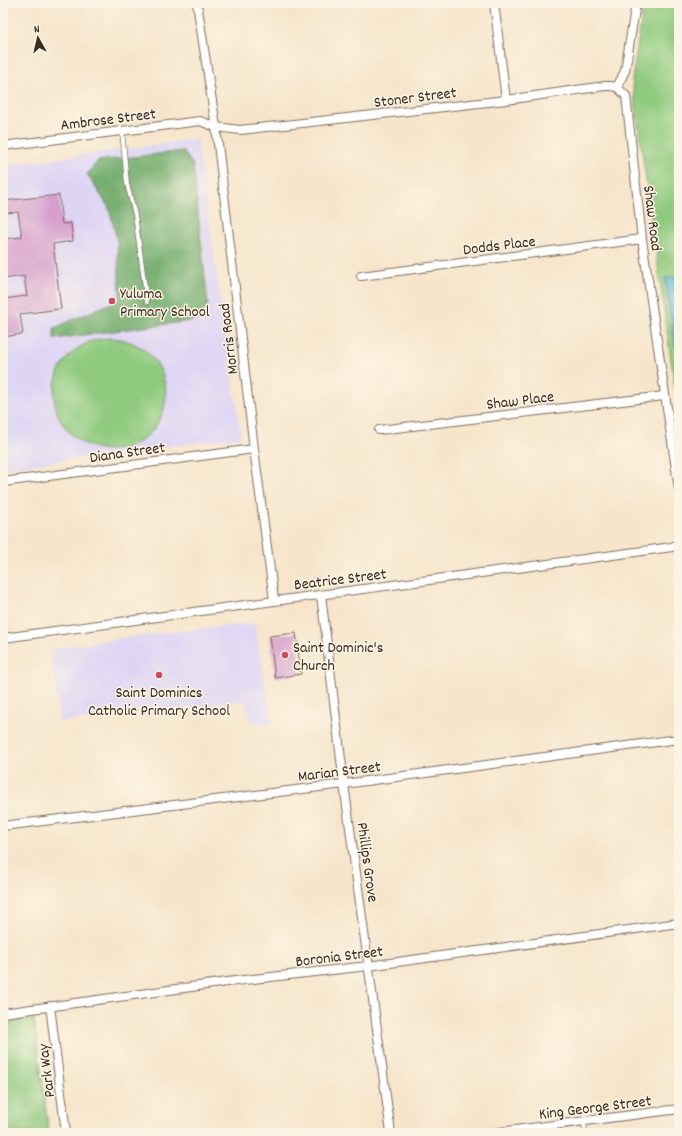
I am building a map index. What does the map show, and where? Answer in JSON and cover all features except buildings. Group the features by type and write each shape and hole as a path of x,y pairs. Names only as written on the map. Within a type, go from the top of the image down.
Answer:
{"street":[{"name":"Morris Road","path":"198,3 216,127 254,449 274,600"},
{"path":"494,3 506,100"},
{"path":"617,88 625,71 636,3"},
{"name":"Stoner Street","path":"216,127 240,130 506,100 605,86 617,88"},
{"name":"Shaw Road","path":"617,88 626,96 642,239 664,396 679,489"},
{"name":"Ambrose Street","path":"3,146 200,121 216,127"},
{"name":"Dodds Place","path":"361,276 642,239"},
{"name":"Shaw Place","path":"379,430 664,396"},
{"name":"Diana Street","path":"3,482 254,449"},
{"name":"Beatrice Street","path":"3,638 672,547 679,544"},
{"name":"Phillips Grove","path":"321,595 344,784 391,1133"},
{"name":"Marian Street","path":"3,826 344,784 679,739"},
{"name":"Boronia Street","path":"3,1013 227,982 368,966 679,923"},
{"name":"Park Way","path":"50,1006 66,1133"},
{"name":"King George Street","path":"492,1133 679,1109"}],"lane":[{"path":"122,130 127,184 135,215 147,302"},
{"path":"584,1121 585,1133"}],"shaded area":[{"name":"Yuluma Primary School","path":"197,139 241,437 3,468 3,166"},
{"name":"Saint Dominics Catholic Primary School","path":"254,623 273,725 253,723 245,701 60,722 50,649 159,633"}],"green space":[{"path":"644,3 679,3 679,417 632,80"},
{"path":"183,151 193,165 208,305 197,320 54,339 54,328 120,299 117,240 109,208 87,174 98,161"},
{"path":"110,338 132,342 150,354 162,372 166,394 162,416 150,434 132,446 110,450 88,446 70,434 58,416 54,394 58,372 70,354 88,342"},
{"path":"34,1018 49,1133 3,1133 3,1024"}],"water":[{"path":"679,276 679,348 675,346 665,278"}],"place":[{"name":"Yuluma Primary School","path":"112,301"},
{"name":"Saint Dominic's Church","path":"285,655"},
{"name":"Saint Dominics Catholic Primary School","path":"159,675"}]}
